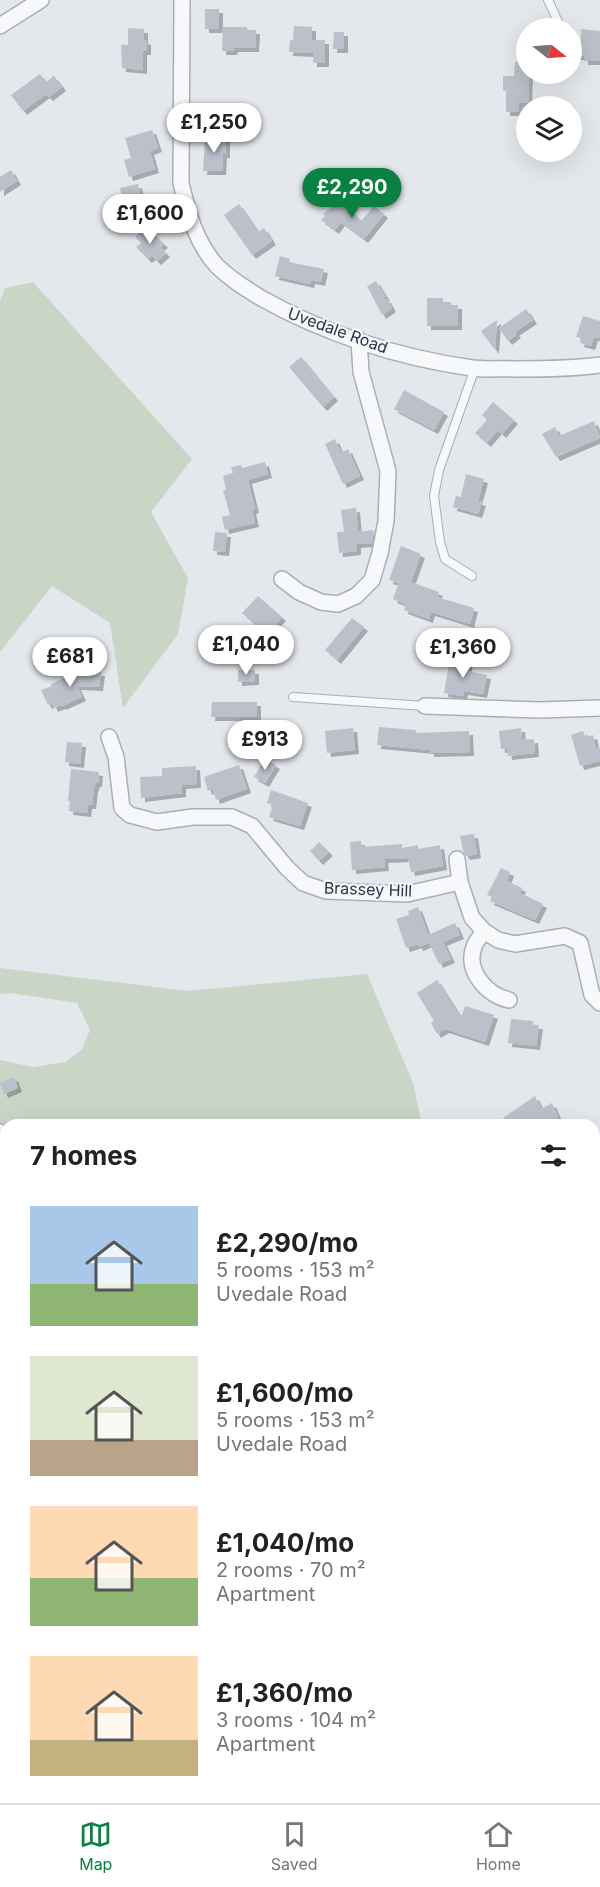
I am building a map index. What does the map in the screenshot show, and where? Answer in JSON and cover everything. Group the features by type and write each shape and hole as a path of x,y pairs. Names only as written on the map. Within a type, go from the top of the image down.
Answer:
{"street":[{"path":"0,26 41,0"},
{"name":"Uvedale Road","path":"182,0 181,183 186,206 204,249 218,266 246,289 282,309 312,323 415,358 475,368 575,369 600,364"},
{"path":"282,579 299,592 321,602 338,604 356,596 372,580 386,521 388,471 361,372 359,340"},
{"path":"425,706 540,710 600,708"},
{"name":"Brassey Hill","path":"110,737 116,757 119,814 158,822 232,817 252,826 287,868 303,883 326,891 407,894 460,882"},
{"path":"457,859 460,882 472,918 484,931 498,940 515,944 565,936 580,944 592,995 600,1003"},
{"path":"484,931 473,948 473,970 483,986 509,1000"}],"lane":[{"path":"548,0 556,18"},
{"path":"472,576 445,559 440,543 434,496 439,470 475,368"},
{"path":"293,697 425,706"}],"green space":[{"path":"33,282 192,459 151,512 188,578 178,634 123,708 110,623 52,586 0,652 0,301 5,288"},
{"path":"0,968 188,991 367,974 413,1083 421,1119 0,1119 0,1060 33,1067 66,1062 82,1049 90,1030 77,1003 10,993 0,994"}],"building":[{"path":"205,9 219,9 219,29 205,29"},
{"path":"294,26 312,27 312,40 325,40 325,63 313,63 313,53 289,52"},
{"path":"223,27 247,27 247,30 256,30 255,48 234,48 233,51 222,51"},
{"path":"128,28 144,29 147,51 143,51 143,70 122,68 121,45 128,45"},
{"path":"582,29 600,31 600,61 584,61 584,56 582,56"},
{"path":"334,32 344,32 344,49 333,49"},
{"path":"516,62 516,84 529,84 528,96 516,96 516,112 506,112 503,76 514,76"},
{"path":"40,74 46,82 54,76 62,87 49,97 46,94 23,111 11,95"},
{"path":"152,130 158,148 150,151 155,169 129,177 124,160 131,158 125,138"},
{"path":"205,137 226,137 226,154 223,154 222,171 203,171"},
{"path":"11,170 17,181 0,192 0,177"},
{"path":"138,184 141,200 124,204 120,188"},
{"path":"341,199 361,221 374,206 384,214 364,239 341,222 335,230 321,220 325,216 323,214"},
{"path":"239,204 258,232 264,228 272,241 252,255 224,215"},
{"path":"144,228 150,234 152,232 164,244 160,247 166,253 157,261 152,256 148,259 136,247 141,243 135,237"},
{"path":"280,256 290,259 289,262 324,269 321,282 311,280 310,284 275,276"},
{"path":"376,281 386,297 383,299 387,299 392,308 382,315 367,286"},
{"path":"427,298 443,298 443,302 458,305 458,326 427,326"},
{"path":"526,309 533,320 515,332 517,334 508,341 499,328"},
{"path":"583,316 600,321 600,338 594,337 591,346 580,343 581,338 576,337"},
{"path":"497,320 495,350 481,331"},
{"path":"301,357 334,397 323,407 289,367"},
{"path":"404,390 444,412 434,430 394,409"},
{"path":"493,402 514,420 502,434 498,430 487,443 475,433 487,420 482,415"},
{"path":"594,421 600,438 556,457 542,434 555,427 559,436"},
{"path":"335,439 341,453 348,449 360,476 343,484 325,444"},
{"path":"265,462 268,474 248,480 255,509 252,510 255,523 225,530 222,517 230,515 223,490 226,490 223,476 233,473 231,467 241,465 242,468"},
{"path":"466,474 484,479 478,501 482,502 478,514 453,507 456,496 461,497"},
{"path":"356,508 358,532 374,530 372,543 357,544 357,551 339,553 337,532 344,532 341,510"},
{"path":"215,532 227,533 225,552 213,551"},
{"path":"401,546 421,554 411,582 439,592 437,597 474,608 470,624 431,612 429,619 404,610 406,604 393,599 399,583 389,580"},
{"path":"258,596 282,617 266,634 242,613"},
{"path":"352,618 364,627 337,660 325,650"},
{"path":"450,658 469,661 467,671 487,675 483,694 464,691 463,696 444,693"},
{"path":"238,670 255,670 255,681 238,682"},
{"path":"79,671 101,672 99,687 77,686 82,697 54,708 52,703 48,705 41,690"},
{"path":"212,702 257,702 257,717 211,717"},
{"path":"379,727 416,730 416,733 469,731 470,752 430,753 430,750 377,745"},
{"path":"353,728 355,750 327,753 325,731"},
{"path":"521,728 522,740 534,739 535,753 508,756 507,748 501,749 499,731"},
{"path":"583,731 585,737 593,735 596,749 600,748 600,761 580,766 571,735"},
{"path":"67,742 82,743 80,764 65,762"},
{"path":"265,759 276,765 265,783 254,777"},
{"path":"239,765 247,789 216,800 213,789 208,791 204,777"},
{"path":"196,766 197,784 182,785 182,793 141,798 140,777 162,776 162,768"},
{"path":"71,769 99,772 92,805 88,805 87,813 69,811"},
{"path":"271,790 308,803 300,826 269,817 273,805 267,803"},
{"path":"474,834 477,854 466,856 460,836"},
{"path":"361,841 362,847 402,844 402,848 418,845 418,849 440,845 443,866 411,872 408,858 384,859 385,867 352,870 350,842"},
{"path":"319,842 329,852 319,861 310,851"},
{"path":"501,868 510,872 507,881 522,888 520,893 543,904 535,920 490,901 492,897 487,895"},
{"path":"418,907 428,935 455,923 460,935 443,942 451,959 439,964 429,943 406,948 396,919 409,915 408,911"},
{"path":"437,980 461,1018 465,1006 494,1015 485,1042 445,1029 437,1034 431,1023 434,1021 417,993"},
{"path":"511,1019 533,1021 533,1025 539,1025 536,1046 508,1043"},
{"path":"14,1077 18,1088 4,1094 0,1083"},
{"path":"535,1096 541,1109 552,1103 558,1117 555,1119 503,1118"}]}
